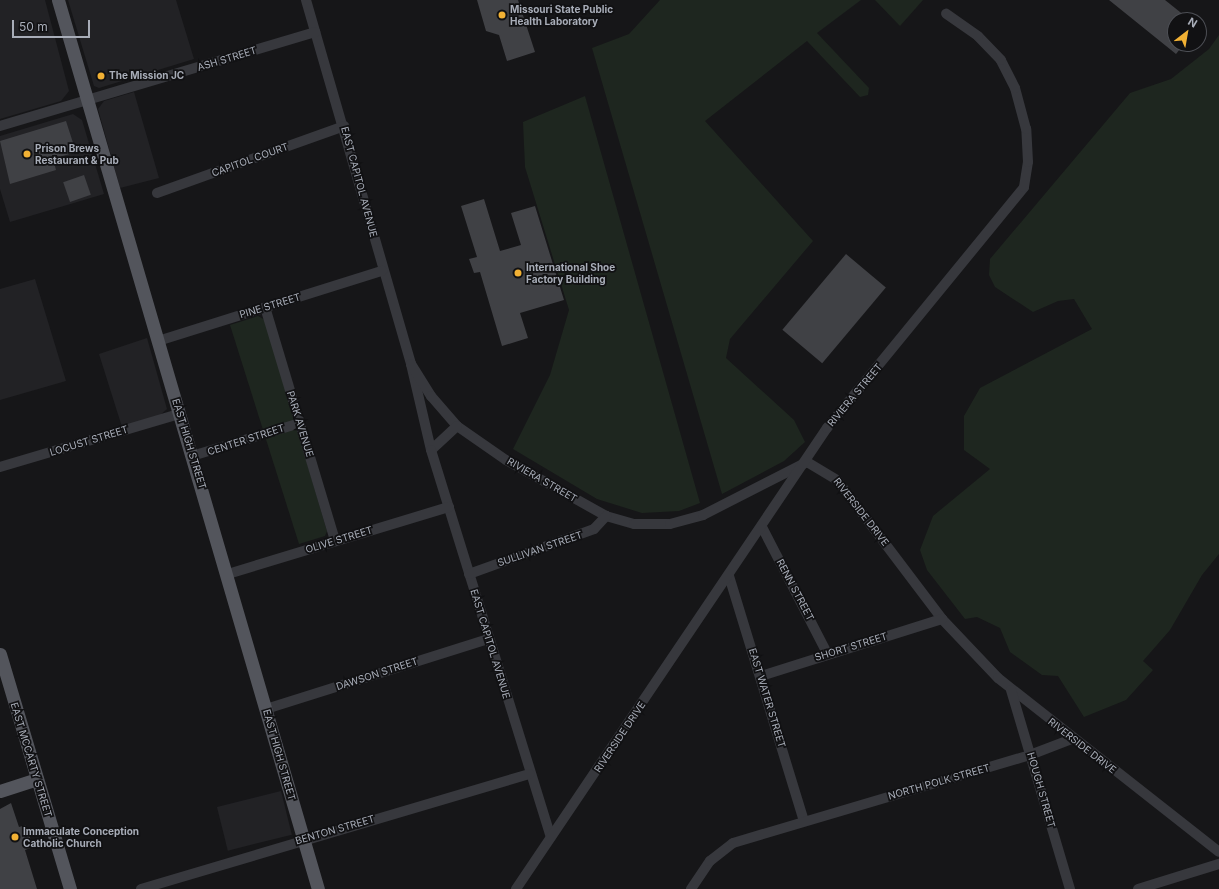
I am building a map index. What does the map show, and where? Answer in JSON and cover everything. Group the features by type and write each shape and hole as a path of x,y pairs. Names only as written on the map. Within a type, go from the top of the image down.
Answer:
{"main road":[{"name":"EAST HIGH STREET","path":"58,0 179,414 228,574 318,889"},
{"name":"EAST MCCARTY STREET","path":"0,654 70,889"},
{"path":"0,791 37,780"}],"street":[{"name":"EAST CAPITOL AVENUE","path":"306,0 344,126 382,271 411,364 431,450 529,774 550,837"},
{"name":"RIVIERA STREET","path":"457,426 506,460 606,516 634,524 670,524 733,502 807,462 827,428 1024,187 1028,162 1026,129 1015,88 1001,60 987,46 946,14"},
{"name":"ASH STREET","path":"0,126 316,32"},
{"name":"CAPITOL COURT","path":"157,193 344,126"},
{"name":"PINE STREET","path":"158,340 382,271"},
{"name":"PARK AVENUE","path":"265,307 336,541"},
{"name":"EAST CAPITOL AVENUE","path":"411,364 431,396 457,426"},
{"name":"LOCUST STREET","path":"0,467 179,414"},
{"name":"CENTER STREET","path":"192,456 300,422"},
{"path":"431,450 457,426"},
{"name":"RIVERSIDE DRIVE","path":"516,889 807,462 837,480 942,619 1011,690 1219,852"},
{"name":"OLIVE STREET","path":"228,574 449,507"},
{"name":"SULLIVAN STREET","path":"469,574 594,530 606,516"},
{"name":"RENN STREET","path":"762,527 827,653"},
{"name":"EAST WATER STREET","path":"729,576 761,676 804,821"},
{"name":"SHORT STREET","path":"761,676 827,653 942,619"},
{"name":"DAWSON STREET","path":"266,709 488,639"},
{"name":"HOUGH STREET","path":"1011,690 1070,889"},
{"name":"NORTH POLK STREET","path":"691,889 710,861 733,843 1030,755 1072,739"},
{"name":"BENTON STREET","path":"142,889 529,774"},
{"path":"1138,889 1219,864"}],"shaded area":[{"path":"0,0 45,0 69,91 61,101 0,119"},
{"path":"68,0 176,0 194,59 99,88 94,86"},
{"path":"660,0 861,0 817,33 869,88 868,95 860,97 807,41 705,121 813,241 730,339 726,358 794,420 805,442 784,461 722,494 592,48 629,34"},
{"path":"875,0 923,0 900,26"},
{"path":"1219,35 1219,554 1202,575 1170,630 1143,661 1153,670 1126,700 1084,717 1058,676 1042,675 1010,652 1000,628 977,617 965,619 927,570 920,550 933,516 990,469 964,450 964,416 980,388 1092,329 1074,299 1058,301 1033,312 995,287 989,275 990,259 1130,93 1171,79 1209,49"},
{"path":"134,92 159,178 120,188 98,109 104,101"},
{"path":"585,96 700,503 679,511 642,513 597,499 513,449 550,375 569,310 525,167 523,122"},
{"path":"73,114 82,120 104,194 10,222 0,189 0,136"},
{"path":"35,279 66,381 0,400 0,289"},
{"path":"258,316 265,320 327,531 325,536 299,544 230,325"},
{"path":"147,338 167,409 159,416 122,427 99,354"},
{"path":"281,791 292,835 228,851 217,807"}],"building":[{"name":"Missouri State Public Health Laboratory","path":"477,0 518,0 535,52 507,61 499,35 486,31"},
{"path":"1109,0 1165,0 1180,12 1167,12 1167,47"},
{"name":"Prison Brews Restaurant & Pub","path":"66,121 76,152 53,159 56,170 10,184 0,141"},
{"path":"84,175 91,195 70,202 63,182"},
{"name":"International Shoe Factory Building","path":"484,199 500,251 521,245 511,213 535,206 564,300 520,313 528,338 502,346 480,272 474,273 469,259 477,257 461,206"},
{"path":"846,254 886,287 822,363 782,330"},
{"name":"Immaculate Conception Catholic Church","path":"11,803 19,827 26,825 33,847 25,850 37,889 0,889 0,809"}],"place":[{"name":"Missouri State Public Health Laboratory","path":"502,15"},
{"name":"The Mission JC","path":"101,76"},
{"name":"Prison Brews Restaurant & Pub","path":"27,154"},
{"name":"International Shoe Factory Building","path":"518,273"},
{"name":"Immaculate Conception Catholic Church","path":"15,837"}]}
